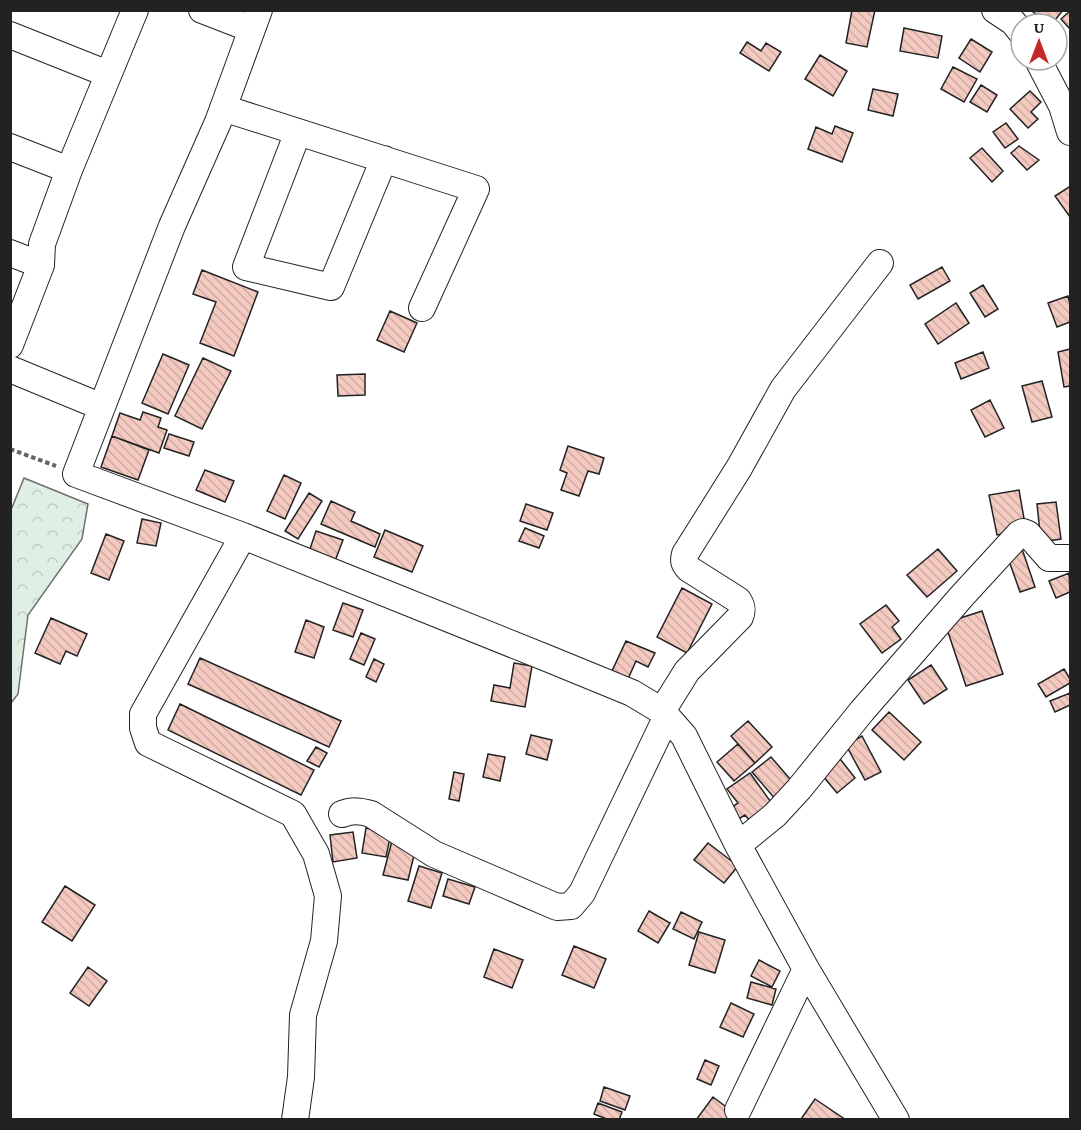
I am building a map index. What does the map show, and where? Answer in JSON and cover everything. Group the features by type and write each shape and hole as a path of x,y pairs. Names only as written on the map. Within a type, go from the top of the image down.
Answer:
{"street":[{"path":"10,345 41,265 42,244 69,170 135,10"},
{"path":"202,10 255,20 223,108 172,226 76,474 243,536 621,689 665,714 684,736 738,845 806,969 896,1119"},
{"path":"995,10 1009,19"},
{"path":"10,35 108,74"},
{"path":"1044,72 1062,106 1071,132"},
{"path":"223,108 476,189 422,308"},
{"path":"298,132 246,267 331,287 384,159"},
{"path":"10,147 69,170"},
{"path":"10,253 41,265"},
{"path":"342,814 362,811 371,814 434,854 557,907 571,906 582,893 687,671 740,617 742,612 742,606 738,600 689,570 685,565 686,554 739,468 783,389 880,263"},
{"path":"10,369 102,407"},
{"path":"738,845 775,815 799,789 862,711 1018,534 1023,532 1029,534 1049,558 1071,558"},
{"path":"243,536 142,714 142,728 148,743 293,814 316,854 328,896 324,941 303,1015 301,1077 295,1119"},
{"path":"738,1110 806,969"}],"path":[{"path":"10,449 76,474"}],"green space":[{"path":"24,478 88,504 82,539 28,615 18,694 11,703 11,510"}],"building":[{"path":"852,10 875,10 867,47 846,43"},
{"path":"1035,10 1063,10 1061,12 1033,12"},
{"path":"904,28 942,36 938,58 900,51"},
{"path":"971,39 992,52 980,72 959,58"},
{"path":"747,42 761,51 766,43 781,52 769,71 740,53"},
{"path":"820,55 847,71 833,96 805,79"},
{"path":"953,67 977,79 964,102 941,89"},
{"path":"981,85 997,95 987,112 970,102"},
{"path":"873,89 898,94 893,116 868,110"},
{"path":"1030,91 1041,102 1031,112 1038,119 1028,128 1010,109"},
{"path":"1006,123 1018,139 1005,148 993,132"},
{"path":"835,126 853,133 842,162 808,149 816,127 832,134"},
{"path":"1019,146 1039,160 1027,170 1011,153"},
{"path":"982,148 1003,171 992,182 970,158"},
{"path":"1069,187 1070,189 1070,217 1055,196"},
{"path":"942,267 950,281 918,299 910,285"},
{"path":"202,270 258,292 234,356 200,343 216,302 193,294"},
{"path":"983,285 998,309 985,317 970,293"},
{"path":"1068,296 1070,322 1057,327 1048,303"},
{"path":"956,303 969,323 938,344 925,324"},
{"path":"390,311 417,323 404,352 377,340"},
{"path":"1070,349 1070,386 1064,387 1058,352"},
{"path":"983,352 989,368 961,379 955,363"},
{"path":"163,354 189,365 168,414 142,403"},
{"path":"203,358 231,371 202,429 175,416"},
{"path":"365,374 365,395 338,396 337,375"},
{"path":"1042,381 1052,417 1032,422 1022,386"},
{"path":"990,400 1004,428 985,437 971,410"},
{"path":"143,412 161,418 158,427 167,430 159,453 112,436 120,413 140,420"},
{"path":"169,434 194,442 189,456 164,448"},
{"path":"112,436 149,450 138,480 101,467"},
{"path":"568,446 604,458 599,474 588,471 579,496 561,490 567,473 560,470"},
{"path":"205,470 234,481 225,502 196,490"},
{"path":"284,475 301,483 285,519 267,511"},
{"path":"1019,490 1026,530 997,535 989,495"},
{"path":"309,493 322,501 298,539 285,531"},
{"path":"331,501 355,512 351,521 380,534 375,547 321,524"},
{"path":"1056,502 1061,539 1041,542 1037,504"},
{"path":"526,504 553,513 547,530 520,521"},
{"path":"142,519 161,523 156,546 137,543"},
{"path":"525,528 544,536 539,548 519,541"},
{"path":"385,530 423,546 412,572 374,557"},
{"path":"316,531 343,540 335,561 309,552"},
{"path":"106,534 124,541 109,580 91,573"},
{"path":"1021,546 1035,587 1020,592 1008,558"},
{"path":"938,549 957,571 927,597 907,575"},
{"path":"1069,573 1070,592 1056,598 1049,581"},
{"path":"682,588 712,604 687,653 657,637"},
{"path":"343,603 363,610 353,637 333,630"},
{"path":"886,605 899,621 892,627 901,639 882,653 860,624"},
{"path":"982,611 1003,674 966,686 945,623"},
{"path":"51,618 87,634 77,656 66,651 60,664 35,653"},
{"path":"306,620 324,627 314,658 295,652"},
{"path":"361,633 375,639 364,665 350,659"},
{"path":"626,641 655,653 648,667 636,661 628,679 612,671"},
{"path":"200,658 341,721 329,747 188,684"},
{"path":"374,659 384,664 376,682 366,677"},
{"path":"514,663 532,666 525,707 491,701 494,685 510,688"},
{"path":"931,665 947,689 924,704 908,680"},
{"path":"1064,669 1070,683 1046,697 1038,684"},
{"path":"1070,693 1070,705 1055,712 1050,701"},
{"path":"180,704 314,770 301,795 168,730"},
{"path":"889,712 921,742 904,760 872,730"},
{"path":"748,721 772,747 755,763 731,736"},
{"path":"531,735 552,740 547,760 526,754"},
{"path":"862,736 881,772 865,780 846,745"},
{"path":"738,744 755,763 734,781 717,762"},
{"path":"316,747 327,753 319,767 307,761"},
{"path":"488,754 505,757 500,781 483,777"},
{"path":"837,755 855,778 837,793 818,770"},
{"path":"771,757 796,786 777,801 752,772"},
{"path":"454,772 464,774 459,801 449,799"},
{"path":"750,773 773,805 751,822 745,815 737,820 729,809 738,803 727,789"},
{"path":"366,828 391,833 386,857 362,853"},
{"path":"353,832 357,858 333,862 330,835"},
{"path":"392,841 416,847 408,880 383,875"},
{"path":"708,843 738,866 724,883 694,860"},
{"path":"419,866 442,873 431,908 408,901"},
{"path":"448,879 475,887 469,904 443,896"},
{"path":"65,886 95,905 72,941 42,922"},
{"path":"649,911 670,923 658,943 638,931"},
{"path":"681,912 702,922 694,939 673,929"},
{"path":"699,932 725,940 715,973 689,965"},
{"path":"574,946 606,959 594,988 562,975"},
{"path":"494,949 523,960 512,988 484,977"},
{"path":"759,960 780,971 772,987 751,976"},
{"path":"88,967 107,981 89,1006 70,993"},
{"path":"751,982 776,989 772,1005 747,998"},
{"path":"731,1003 754,1014 743,1037 720,1027"},
{"path":"705,1060 719,1066 711,1085 697,1079"},
{"path":"604,1087 630,1096 625,1110 600,1101"},
{"path":"713,1097 741,1118 741,1120 696,1120"},
{"path":"815,1099 846,1120 801,1119"},
{"path":"598,1103 622,1112 619,1120 609,1120 594,1114"}]}
